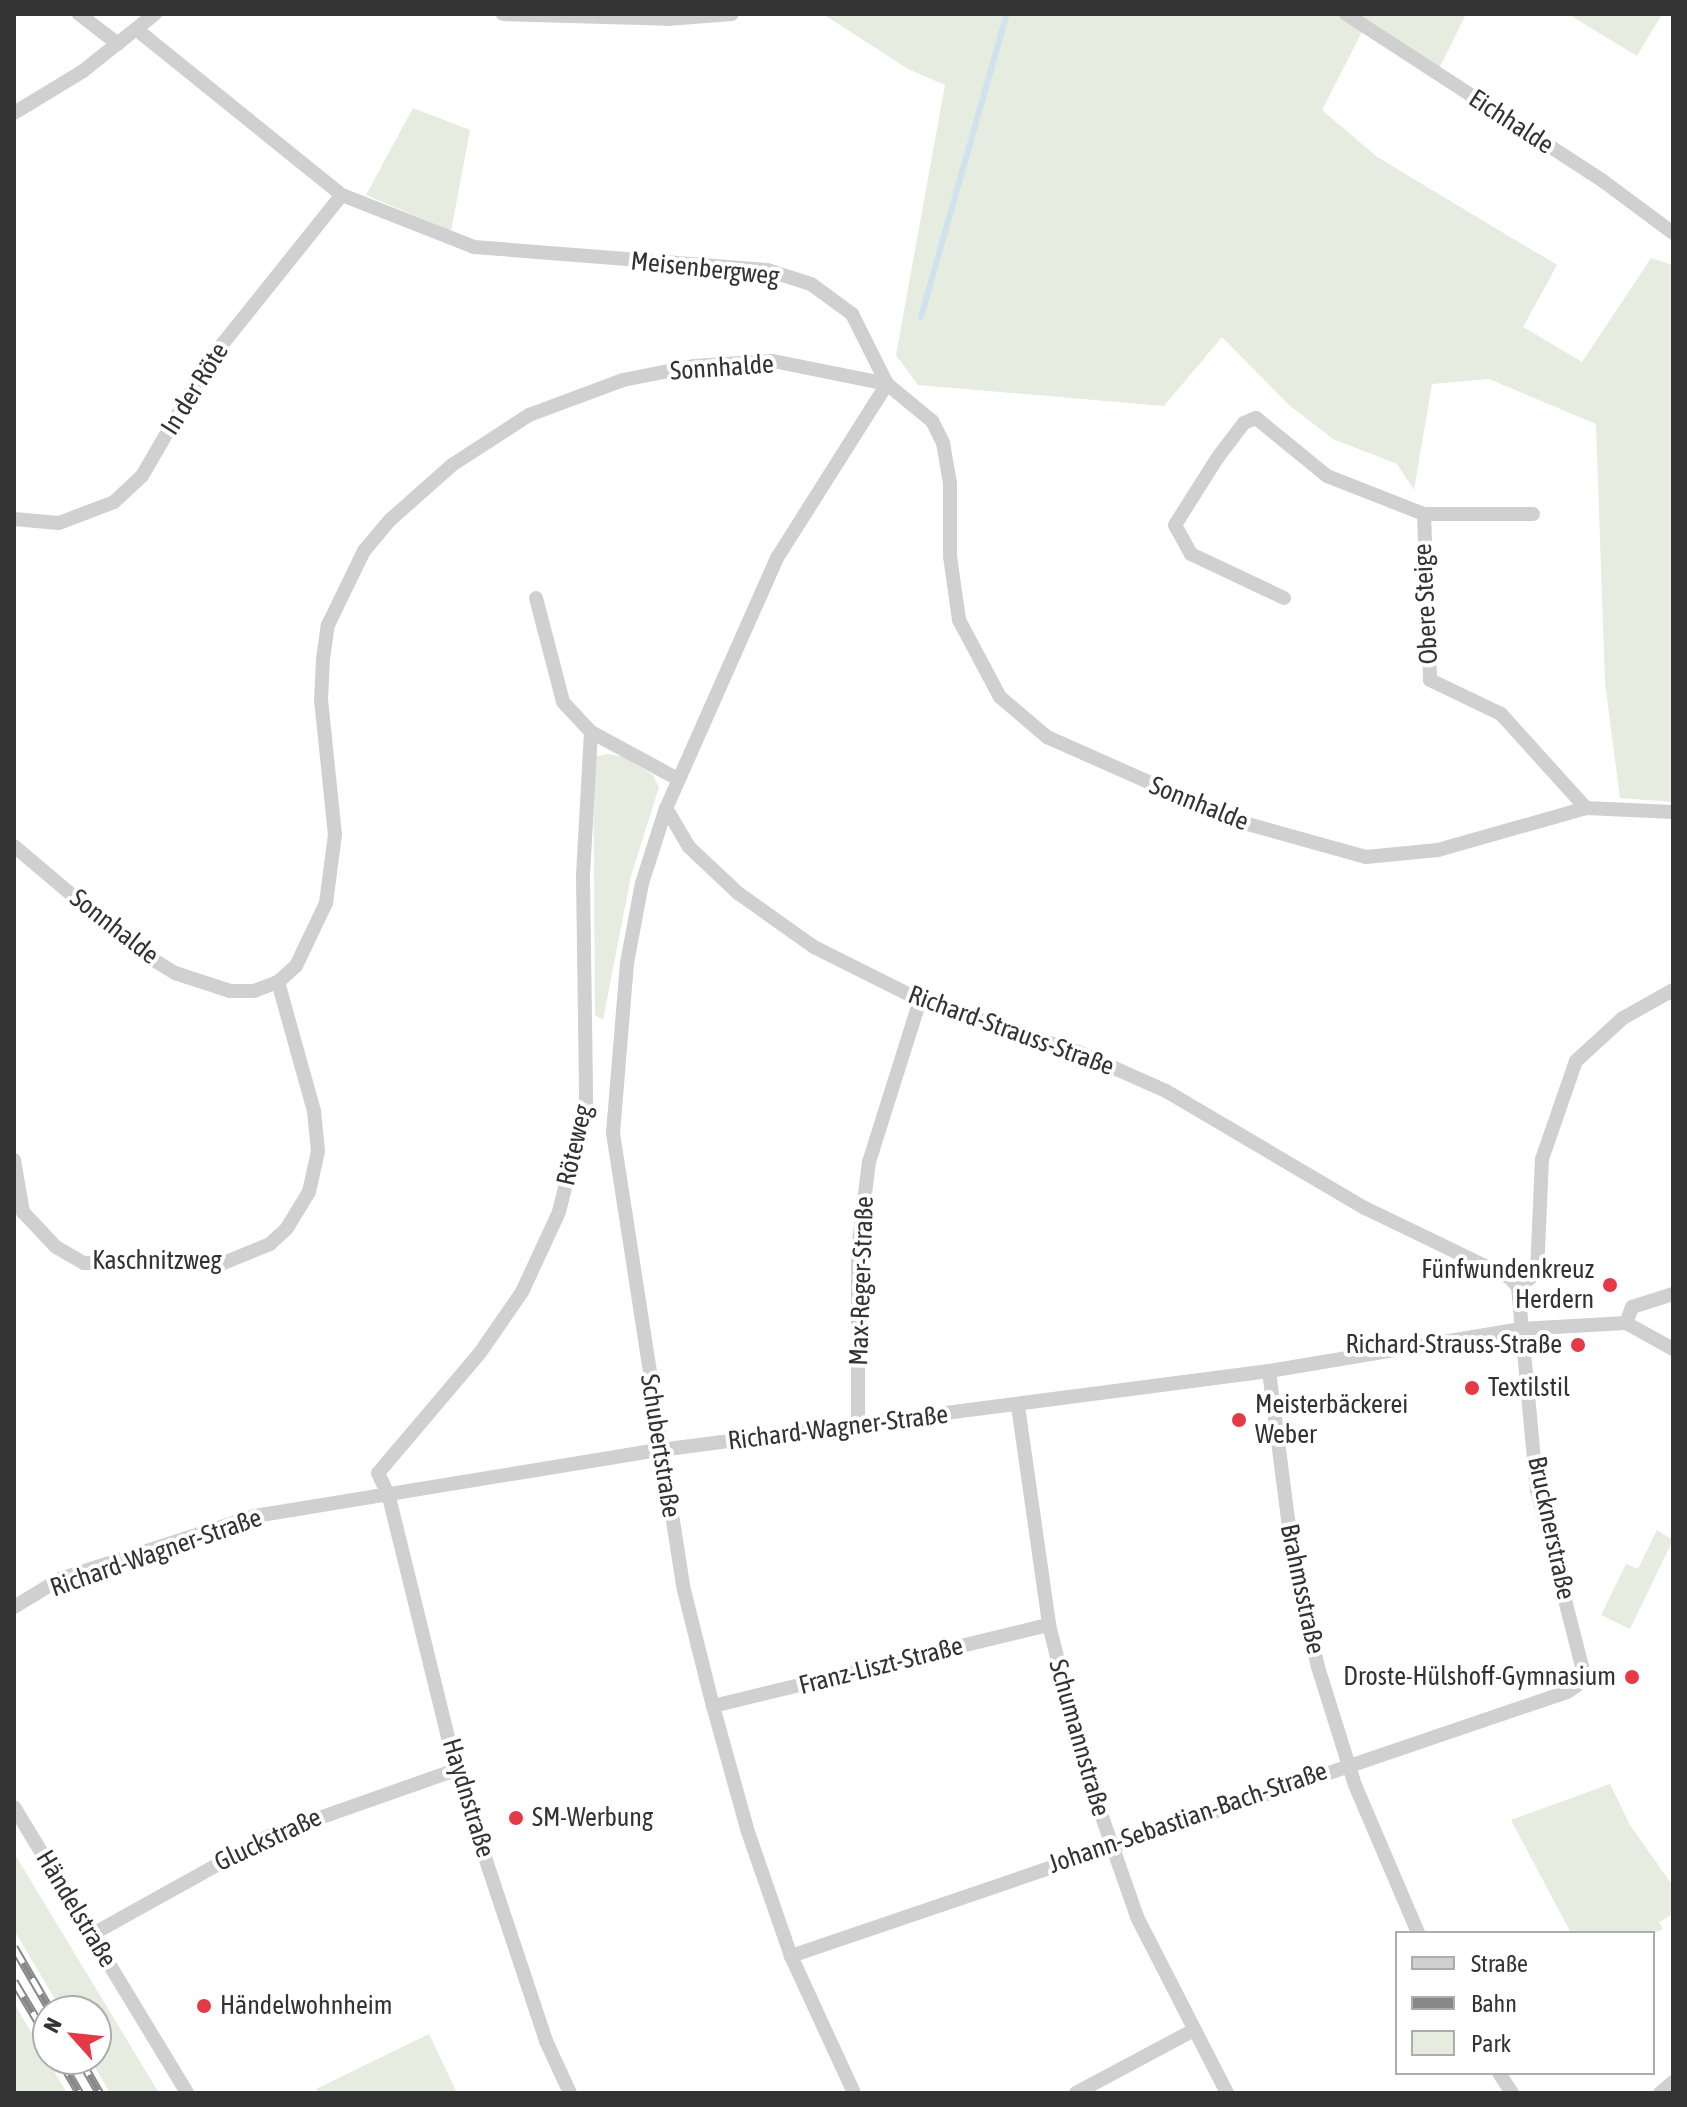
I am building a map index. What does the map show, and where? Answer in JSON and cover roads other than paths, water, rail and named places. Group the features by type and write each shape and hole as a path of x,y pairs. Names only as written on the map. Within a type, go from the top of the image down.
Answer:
{"street":[{"path":"79,14 118,44"},
{"path":"14,113 118,44 155,14"},
{"path":"503,14 667,19 732,14"},
{"name":"Eichhalde","path":"1346,14 1603,181 1673,233"},
{"name":"Meisenbergweg","path":"136,29 342,195 474,247 767,270 811,284 852,314 887,384"},
{"name":"In der Röte","path":"14,519 59,523 114,502 142,476 208,362 342,195"},
{"name":"Sonnhalde","path":"14,846 136,949 175,973 230,991 254,991 278,982 296,966 311,941 333,866 335,835 321,700 328,625 364,551 390,520 490,437 540,410 623,380 694,366 773,361 887,384 914,402 943,443 957,607 977,660 1000,697 1047,737 1237,821 1366,857 1438,850 1586,808 1673,812"},
{"path":"536,598 563,702 591,732 678,779 777,558 887,384"},
{"name":"Obere Steige","path":"1284,598 1191,554 1175,525 1244,423 1256,418 1327,476 1424,514 1533,514"},
{"name":"Obere Steige","path":"1424,514 1430,680 1501,714 1586,808"},
{"name":"Röteweg","path":"389,1497 378,1473 479,1354 522,1292 559,1212 575,1153 586,1102 583,876 591,732"},
{"name":"Schubertstraße","path":"678,779 642,883 627,963 613,1133 684,1590 713,1706 748,1832 791,1956 854,2093"},
{"name":"Richard-Strauss-Straße","path":"666,808 689,847 738,893 814,947 920,1000 1078,1052 1166,1091 1365,1208 1518,1287"},
{"name":"Kaschnitzweg","path":"14,1160 23,1212 56,1247 84,1263 221,1264 270,1244 287,1228 309,1192 318,1151 314,1111 278,982"},
{"path":"1519,1329 1518,1287 1537,1273 1542,1159 1576,1061 1623,1018 1673,990"},
{"name":"Max-Reger-Straße","path":"858,1426 858,1250 869,1162 920,1000"},
{"path":"1673,1294 1632,1307 1626,1323 1673,1349"},
{"name":"Richard-Wagner-Straße","path":"14,1607 60,1579 255,1516 389,1497 660,1450 1018,1406 1269,1371 1519,1329 1626,1323"},
{"name":"Brucknerstraße","path":"1519,1329 1537,1490 1573,1626 1581,1678"},
{"name":"Brahmsstraße","path":"1269,1371 1294,1567 1347,1764 1417,1931"},
{"name":"Schumannstraße","path":"1018,1406 1049,1625 1110,1845 1137,1917 1192,2031 1227,2093"},
{"name":"Haydnstraße","path":"389,1497 456,1770 546,2041 570,2093"},
{"name":"Franz-Liszt-Straße","path":"713,1706 1049,1625"},
{"name":"Johann-Sebastian-Bach-Straße","path":"791,1956 1347,1764 1567,1692 1581,1678"},
{"name":"Gluckstraße","path":"91,1935 271,1835 456,1770"},
{"name":"Händelstraße","path":"14,1807 187,2093"},
{"path":"1076,2093 1192,2031"},
{"path":"1500,2075 1512,2093"},
{"path":"1660,2093 1673,2082"}],"waterway":[{"path":"921,317 1007,14"}],"railway":[{"path":"14,1947 42,1995"},
{"path":"14,1981 32,2011"},
{"path":"69,2075 80,2093"},
{"path":"89,2075 100,2093"}],"place":[{"name":"Fünfwundenkreuz Herdern","path":"1610,1285"},
{"name":"Richard-Strauss-Straße","path":"1578,1345"},
{"name":"Textilstil","path":"1472,1388"},
{"name":"Meisterbäckerei Weber","path":"1239,1420"},
{"name":"Droste-Hülshoff-Gymnasium","path":"1632,1677"},
{"name":"SM-Werbung","path":"516,1818"},
{"name":"Händelwohnheim","path":"204,2006"}]}
